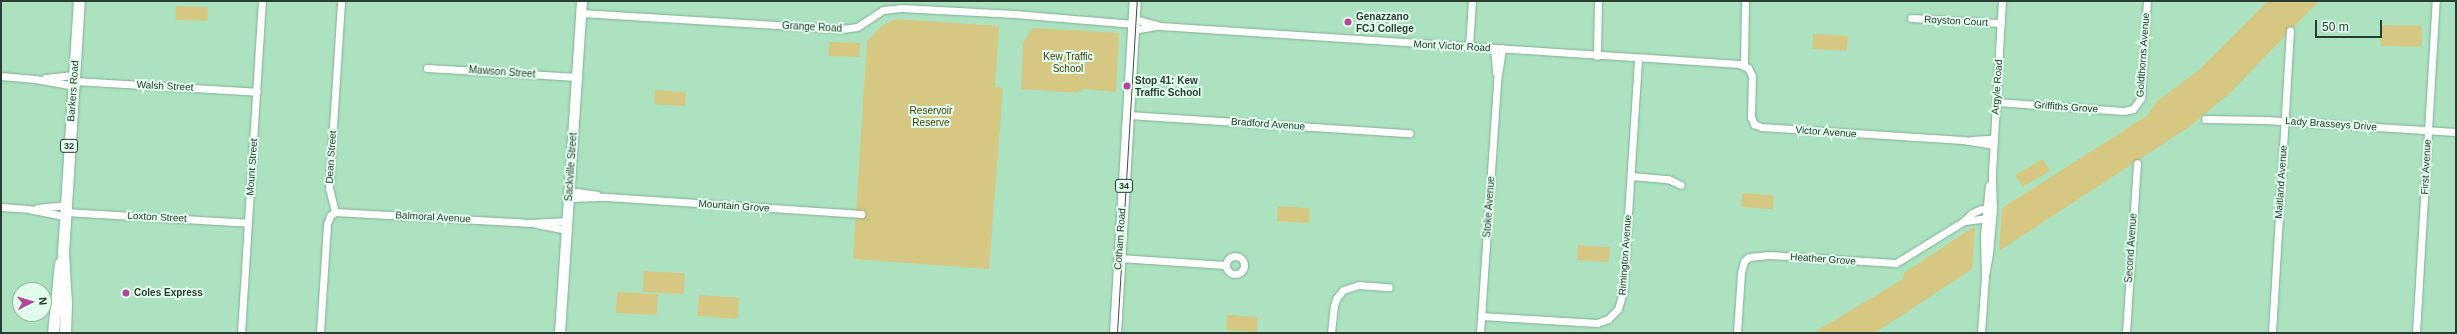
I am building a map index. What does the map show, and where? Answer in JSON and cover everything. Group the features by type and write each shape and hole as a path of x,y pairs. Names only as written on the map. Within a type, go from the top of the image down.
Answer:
{"main road":[{"name":"Barkers Road","path":"65,333 66,302 62,253 79,1"},
{"name":"Cotham Road","path":"1115,333 1135,1"},
{"name":"Barkers Road","path":"53,327 57,271 62,253"},
{"path":"47,333 53,327"}],"street":[{"name":"Mount Street","path":"241,333 262,1"},
{"name":"Dean Street","path":"335,212 329,188 341,1"},
{"name":"Sackville Street","path":"560,333 582,1"},
{"path":"1469,47 1472,1"},
{"path":"1596,56 1598,1"},
{"path":"1744,65 1745,1"},
{"name":"Argyle Road","path":"1981,333 1985,276 1989,253 1989,209 2002,1"},
{"name":"Goldthorns Avenue","path":"2136,107 2141,98 2147,1"},
{"name":"First Avenue","path":"2416,333 2436,1"},
{"name":"Grange Road","path":"581,13 842,29 857,27 883,10 901,8 1015,14 1134,24"},
{"name":"Royston Court","path":"1911,18 2001,23"},
{"name":"Mont Victor Road","path":"1134,24 1744,65"},
{"name":"Maitland Avenue","path":"2272,333 2290,31"},
{"name":"Stoke Avenue","path":"1494,48 1497,81"},
{"name":"Stoke Avenue","path":"1480,333 1497,81 1502,48"},
{"name":"Rimington Avenue","path":"1481,316 1591,323 1602,322 1612,317 1618,309 1622,298 1638,58"},
{"name":"Victor Avenue","path":"1744,65 1751,72 1753,79 1751,117 1754,124 1760,127 1993,142"},
{"name":"Mawson Street","path":"427,68 577,77"},
{"path":"1,76 74,81"},
{"path":"35,79 74,81"},
{"name":"Walsh Street","path":"74,81 257,92"},
{"name":"Griffiths Grove","path":"1996,102 2124,111 2136,107"},
{"name":"Bradford Avenue","path":"1128,115 1409,133"},
{"name":"Lady Brasseys Drive","path":"2205,119 2285,121 2456,132"},
{"name":"Second Avenue","path":"2126,333 2137,163"},
{"path":"1631,176 1668,179 1681,185"},
{"name":"Mountain Grove","path":"569,195 861,214"},
{"path":"1,207 65,211"},
{"path":"28,209 65,211"},
{"name":"Heather Grove","path":"1737,333 1740,273 1744,262 1749,257 1769,255 1896,263 1964,221 1972,213 1989,209"},
{"name":"Loxton Street","path":"65,211 248,223"},
{"path":"320,333 327,224 330,216 335,212"},
{"name":"Balmoral Avenue","path":"335,212 567,226"},
{"name":"Heather Grove","path":"1964,221 1989,218"},
{"path":"1119,258 1225,265"},
{"path":"1331,333 1334,306 1336,299 1343,290 1358,285 1389,287"}],"green space":[{"path":"2268,1 2319,1 2231,92 2189,127 1999,251 2002,208 2148,115 2156,102 2199,70"},
{"path":"176,6 208,7 207,21 176,20"},
{"name":"Reservoir Reserve","path":"896,19 999,26 995,87 1003,88 989,269 853,259 867,41 883,25"},
{"path":"2381,25 2422,26 2422,47 2381,46"},
{"name":"Kew Traffic School","path":"1033,28 1119,33 1116,92 1083,89 1078,93 1021,89 1023,43"},
{"path":"1813,34 1848,36 1847,51 1812,49"},
{"path":"829,42 860,43 859,57 829,56"},
{"path":"655,90 686,92 685,106 654,104"},
{"path":"2043,159 2050,171 2022,187 2015,175"},
{"path":"1742,193 1774,195 1773,209 1741,207"},
{"path":"1278,206 1310,208 1309,223 1277,221"},
{"path":"1975,226 1972,269 1875,333 1813,333 1903,279 1904,273"},
{"path":"1578,245 1610,247 1609,262 1577,260"},
{"path":"644,271 685,273 684,294 643,292"},
{"path":"617,292 658,294 657,315 616,313"},
{"path":"699,295 739,298 737,319 698,316"},
{"path":"1227,315 1258,317 1257,332 1226,330"}],"tram line":[{"path":"1117,333 1137,1"}],"place":[{"name":"Genazzano FCJ College","path":"1348,22"},
{"name":"Stop 41: Kew Traffic School","path":"1127,86"},
{"name":"Coles Express","path":"126,293"}]}
